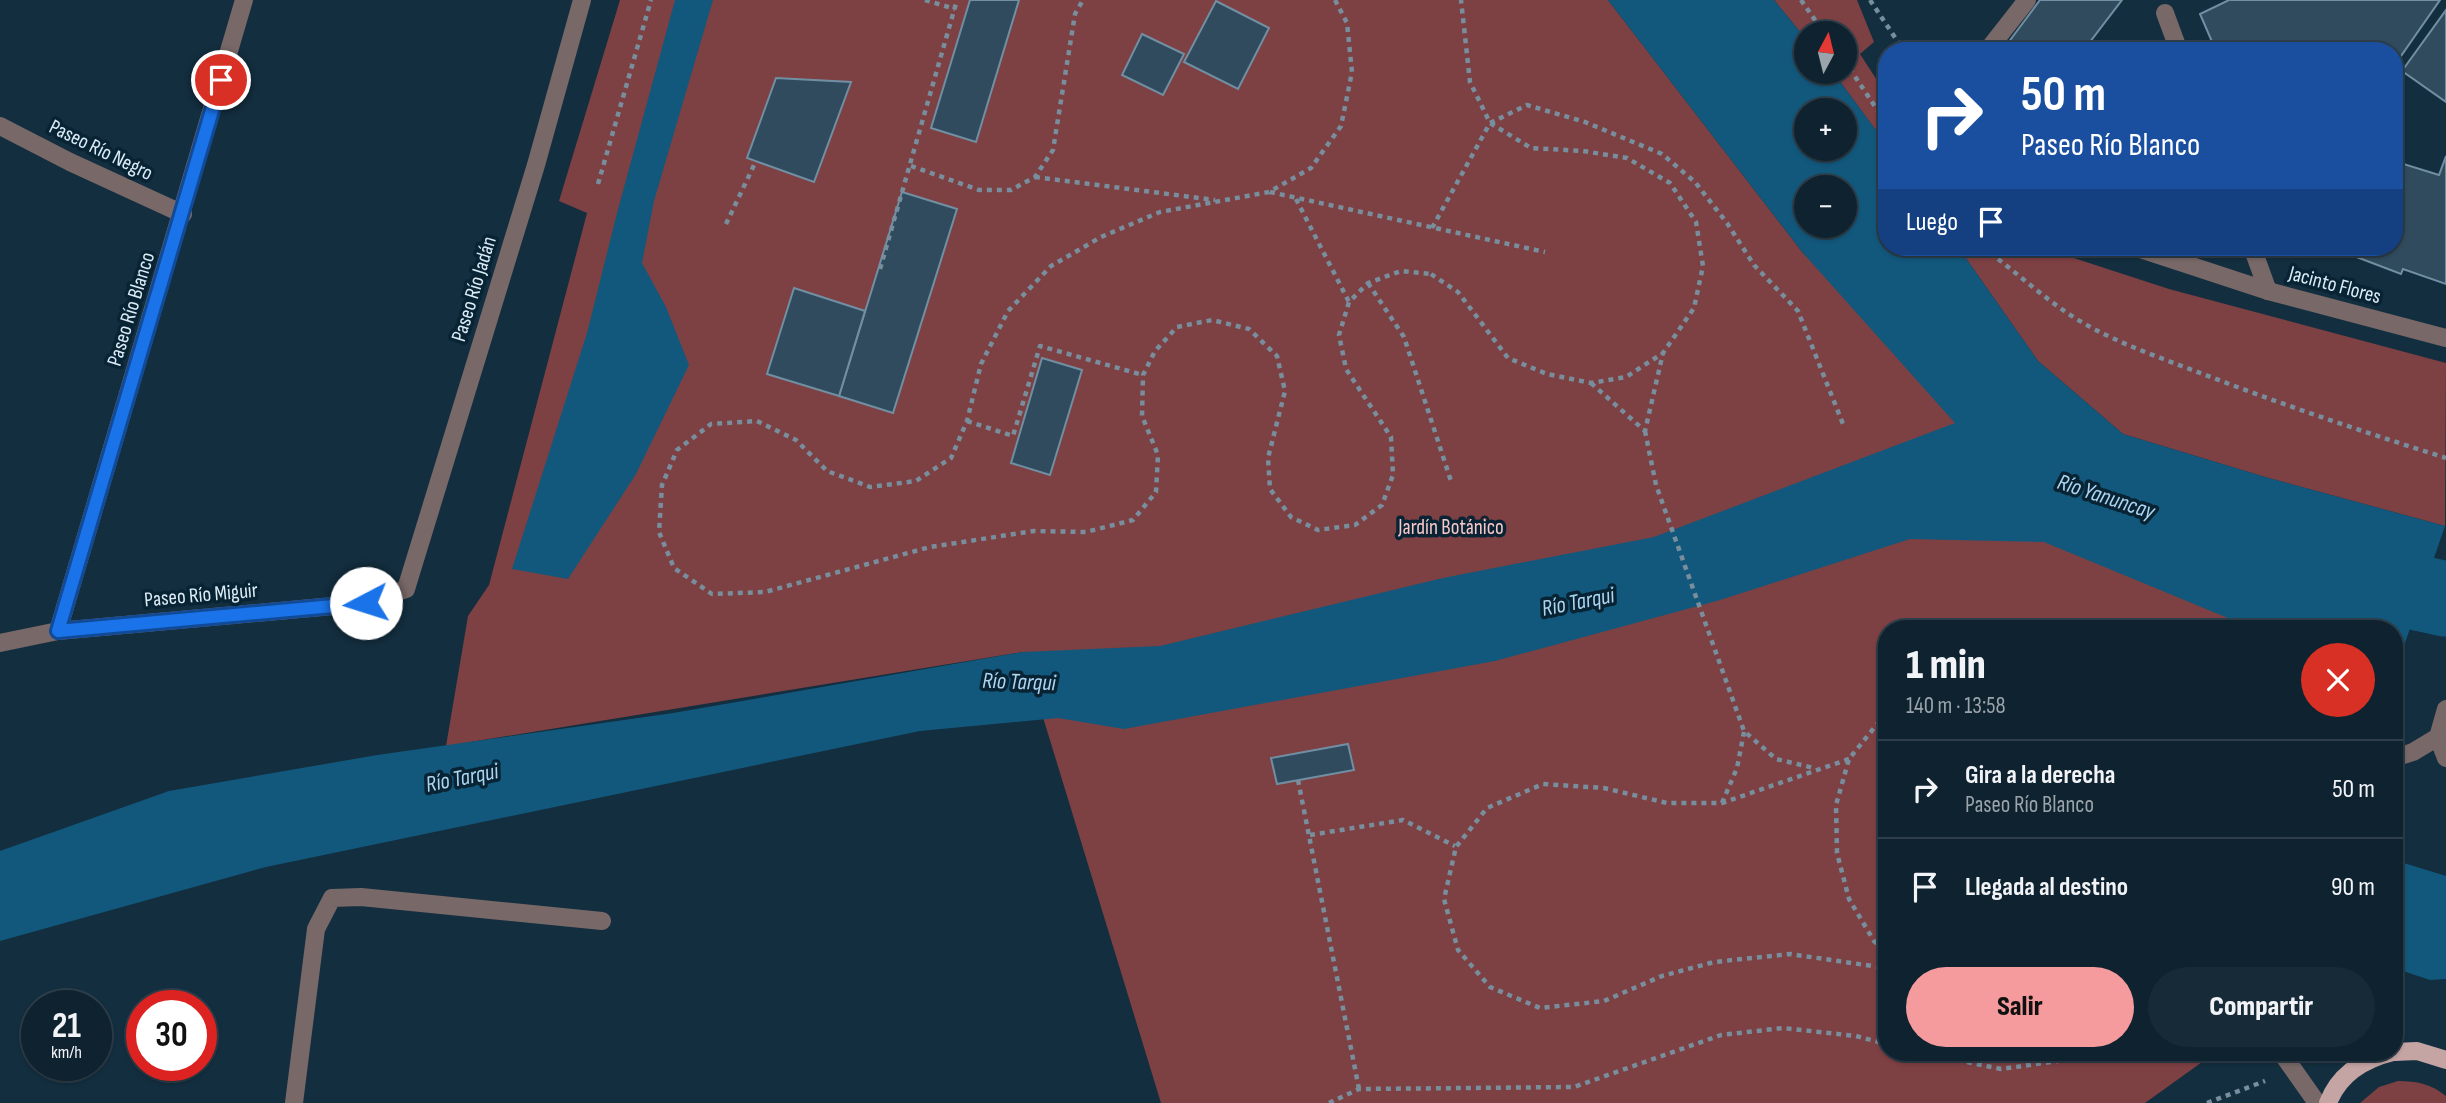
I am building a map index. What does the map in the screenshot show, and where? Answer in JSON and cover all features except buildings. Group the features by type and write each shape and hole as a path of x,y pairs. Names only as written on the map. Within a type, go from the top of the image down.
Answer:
{"main road":[{"path":"2403,1052 2417,1051 2446,1060"},
{"path":"2328,1103 2343,1078 2367,1061"}],"street":[{"name":"Paseo Río Blanco","path":"58,631 244,0"},
{"name":"Paseo Río Jadán","path":"406,589 536,165 582,0"},
{"path":"1994,42 2027,0"},
{"path":"2165,13 2176,42"},
{"name":"Paseo Río Negro","path":"0,126 70,162 183,214"},
{"name":"Jacinto Flores","path":"2161,256 2268,291 2446,338"},
{"path":"2255,256 2268,291"},
{"name":"Paseo Río Miguir","path":"0,643 58,631 366,603 406,589"},
{"path":"2446,709 2438,737 2446,758"},
{"path":"2403,755 2438,737"},
{"path":"294,1103 316,929 332,898 361,897 602,921"},
{"path":"2287,1061 2317,1103"}],"path":[{"path":"598,184 651,0"},
{"path":"925,0 955,9"},
{"path":"880,269 957,0"},
{"path":"911,166 979,190 1011,190 1035,177 1053,150 1075,14 1083,0"},
{"path":"1335,0 1347,23 1352,72 1341,126 1311,168 1269,192 1160,212 1101,237 1051,266 1008,311 981,364 967,421 951,458 916,481 870,487 827,471 796,440 757,421 710,424 677,450 662,485 659,531 674,568 712,594 765,592 930,547 1034,531 1086,532 1133,520 1156,492 1158,455 1142,416 1143,375 1155,351 1177,327 1212,320 1249,329 1277,356 1285,391 1268,458 1270,489 1291,517 1318,530 1355,525 1382,505 1393,475 1391,437 1346,369 1339,335 1349,302 1368,283 1401,271 1431,274 1458,292 1508,358 1547,374 1591,383 1626,377 1663,353"},
{"path":"1461,0 1470,82 1490,123 1531,148 1583,151 1627,159 1670,183 1696,222 1703,266 1694,308 1663,353 1645,431 1656,485 1744,731 1776,759 1816,769"},
{"path":"1801,0 1816,21"},
{"path":"1870,0 1898,42"},
{"path":"1857,80 1878,111"},
{"path":"1432,228 1490,123 1527,105 1585,122 1662,154 1695,182 1755,265 1798,311 1843,424"},
{"path":"726,224 756,161"},
{"path":"1035,177 1220,200"},
{"path":"1269,192 1545,252"},
{"path":"1296,198 1349,302"},
{"path":"1993,256 2085,324 2160,358 2339,425 2446,458"},
{"path":"1368,283 1404,337 1451,481"},
{"path":"967,421 1013,436 1040,346 1143,375"},
{"path":"1591,383 1645,431"},
{"path":"1878,723 1849,759 1836,805 1837,853 1849,899 1878,945"},
{"path":"1721,803 1737,768 1744,731"},
{"path":"1849,759 1721,803 1667,803 1604,788 1544,784 1487,808 1455,846 1444,899 1458,950 1490,987 1540,1008 1604,1001 1662,976 1714,962 1790,954 1878,967"},
{"path":"1298,780 1359,1089"},
{"path":"1310,835 1403,820 1455,846"},
{"path":"1329,1103 1359,1089 1574,1087 1721,1035 1783,1028 1856,1036 1878,1042"},
{"path":"1962,1061 2001,1069 2058,1061"},
{"path":"2207,1103 2293,1069"}],"green space":[{"name":"Jardín Botánico","path":"620,0 1608,0 1803,253 2242,620 1878,620 1878,1061 2203,1061 2145,1103 1161,1103 1023,652 446,746 468,616 489,585 587,213 559,201"},
{"path":"1774,0 1857,0 1874,42 1860,54 1878,82 1878,133 1857,105 1857,98 1852,98 1842,84 1857,84 1857,21 1794,21 1794,24"},
{"path":"1964,256 2068,256 2169,289 2446,363 2445,526 2265,477 2123,434 2038,361"},
{"path":"2398,1081 2429,1086 2446,1096 2446,1103 2360,1103 2379,1087"}],"water":[{"path":"675,0 713,0 654,201 642,263 666,307 689,365 636,474 568,579 512,569 587,333"},
{"name":"Río Tarqui","path":"1608,0 1774,0 1794,24 1794,84 1842,84 1852,98 1794,98 1794,161 1857,161 1857,105 1878,133 1878,256 1964,256 2038,361 2123,434 2265,477 2445,526 2403,649 2403,620 2233,620 2044,542 1910,539 1720,600 1495,661 1124,729 1058,718 920,731 266,867 0,941 0,851 169,791 377,755 673,713 1023,652 1160,646 1443,578 1654,537 1955,423 1803,253"},
{"path":"2403,863 2446,876 2446,979 2430,980 2403,971"}],"waterway":[{"name":"Río Yanuncay","path":"2321,566 2368,582 2446,599"}],"route":[{"path":"221,80 58,631 366,603"}]}
